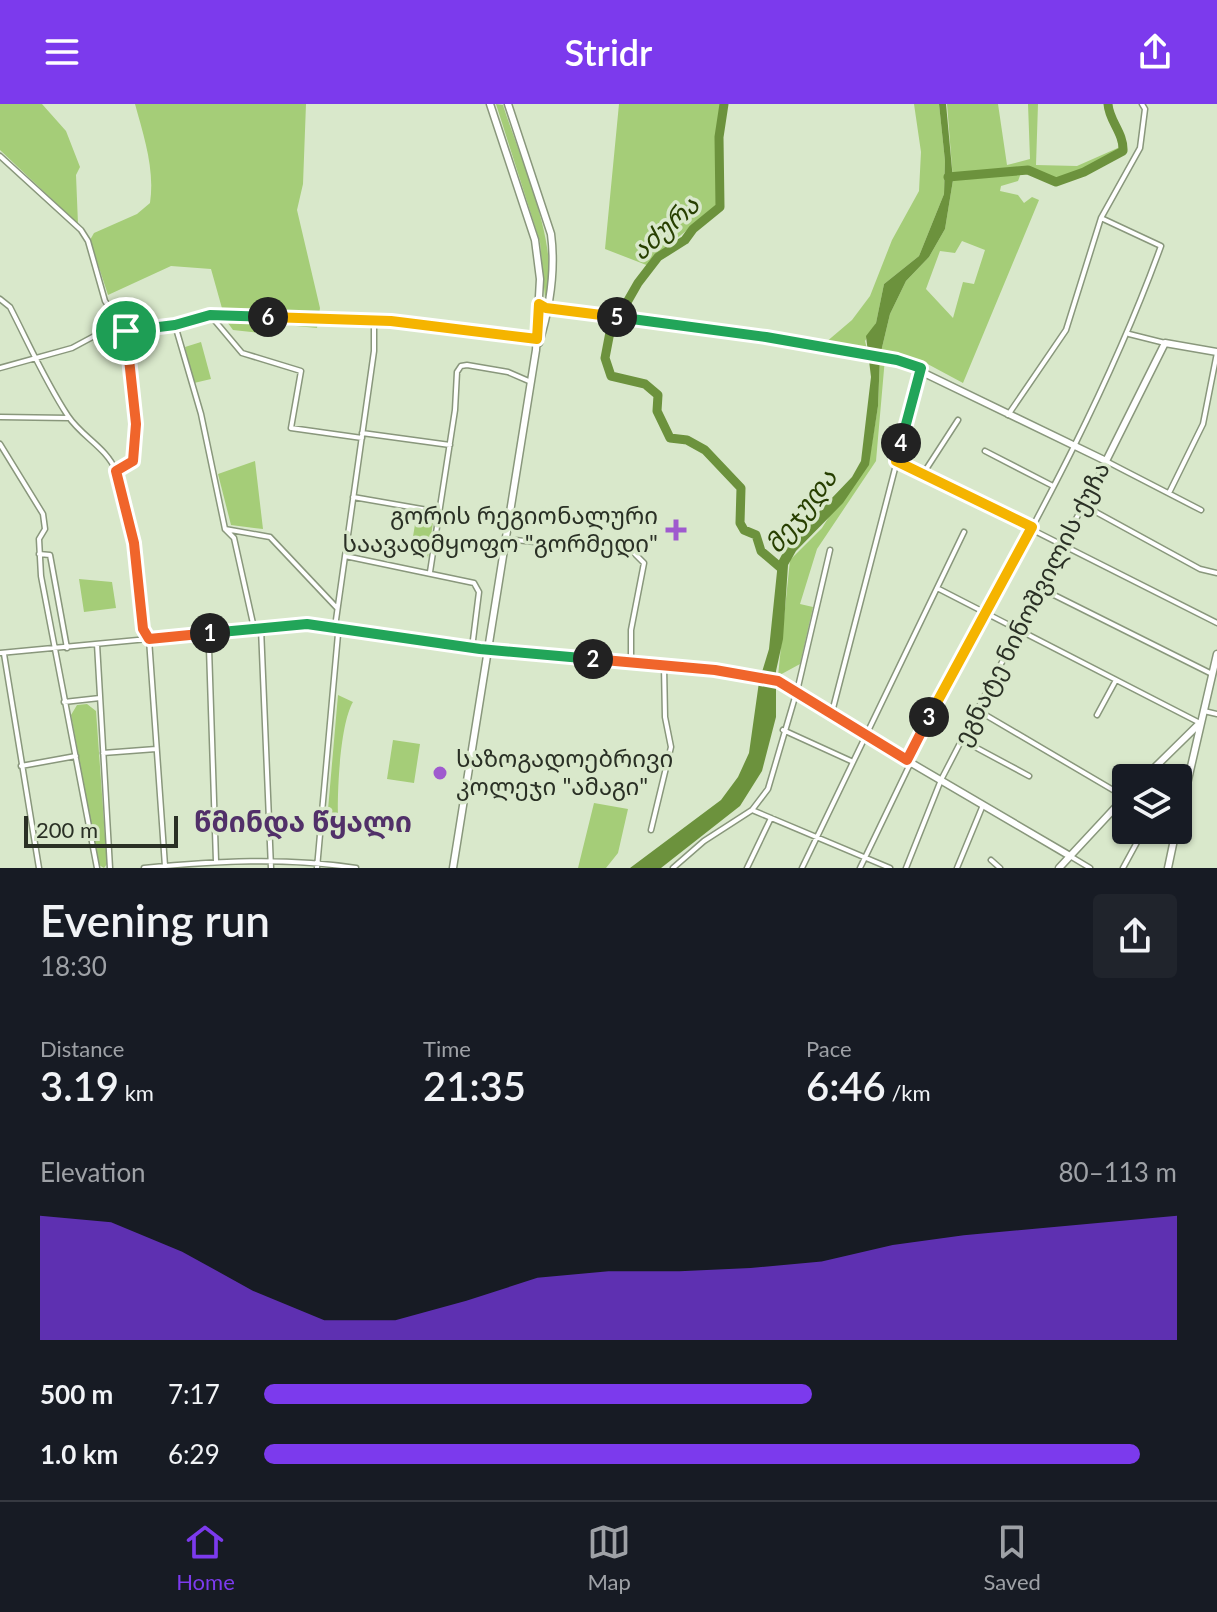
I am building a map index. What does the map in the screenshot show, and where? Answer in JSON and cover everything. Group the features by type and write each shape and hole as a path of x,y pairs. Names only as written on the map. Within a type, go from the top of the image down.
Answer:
{"main road":[{"path":"453,868 536,350 539,304 535,240 490,104"},
{"path":"508,104 551,234 554,260 549,308 536,350"},
{"path":"539,304 549,308 885,357 921,368 1008,415 1106,461"},
{"path":"1165,343 1217,352"},
{"name":"ეგნატე ნინოშვილის ქუჩა","path":"1106,461 1165,343"},
{"path":"490,649 756,676 778,681 831,716 1070,856"},
{"path":"1191,764 1217,654"},
{"path":"1158,764 1200,723"},
{"path":"1180,742 1194,750"},
{"path":"1059,868 1112,811"},
{"path":"1168,868 1173,844"}],"street":[{"path":"1008,415 1066,330 1101,218 1140,148 1145,109 1142,104"},
{"path":"0,156 81,230 105,301 126,331 136,424 133,461 116,471"},
{"path":"860,868 909,761 1129,334 1161,246 1101,218"},
{"path":"0,299 10,307 69,418 107,455 116,471 128,514 137,599 143,629 149,639 165,866"},
{"path":"0,368 72,348 100,333 175,325 210,315 374,321 537,339"},
{"path":"210,315 242,353 301,371 291,428 450,445"},
{"path":"317,865 337,647 335,627 362,436 374,321"},
{"path":"175,325 201,414 225,529 234,538 254,628"},
{"path":"1129,334 1165,343"},
{"path":"1169,493 1203,424 1217,352"},
{"path":"430,572 450,445 457,372 461,366 508,372 531,382"},
{"path":"831,716 921,368"},
{"path":"0,417 69,418"},
{"path":"923,474 958,420"},
{"path":"0,444 43,514 45,529 39,539 39,554 54,649 97,868"},
{"path":"985,451 1053,486"},
{"path":"896,461 1064,542 1217,623"},
{"path":"1106,461 1201,510"},
{"name":"ეგნატე ნინოშვილის ქუჩა","path":"906,868 941,780 1106,461"},
{"path":"353,497 439,512"},
{"path":"1083,505 1200,569 1217,573"},
{"path":"225,529 270,537 337,608"},
{"path":"802,868 964,532"},
{"path":"506,539 633,552 641,556 644,563 631,630 631,663"},
{"path":"673,868 704,841 752,810 768,789 783,730 797,692 830,550"},
{"path":"39,554 50,555 67,648"},
{"path":"345,556 474,583 478,590 472,648"},
{"path":"937,588 1200,723"},
{"path":"1040,588 1212,674"},
{"path":"39,868 2,654 307,624 490,649"},
{"path":"261,628 271,868"},
{"path":"97,644 110,868"},
{"path":"209,648 216,861"},
{"path":"651,830 671,747 665,717 664,666"},
{"path":"1097,715 1116,680"},
{"path":"64,702 100,698"},
{"path":"977,710 1112,788"},
{"path":"1204,711 1217,714"},
{"path":"783,730 851,761"},
{"path":"962,740 1029,776"},
{"path":"103,753 156,749"},
{"path":"21,766 76,756"},
{"path":"957,868 983,805"},
{"path":"752,810 890,868"},
{"path":"747,868 771,818"},
{"path":"1123,868 1136,844"},
{"path":"1070,856 1090,868"},
{"path":"991,860 1000,868"},
{"path":"144,868 190,866 216,861 269,861 356,868"},
{"path":"247,868 249,861"}],"shaded area":[{"path":"0,104 42,104 66,131 80,167 76,175 78,224 0,150"},
{"path":"135,104 306,104 303,184 297,210 320,308 317,328 275,324 270,334 233,330 225,319 211,269 171,266 108,295 90,240 94,233 137,214 150,203 150,165"},
{"path":"496,104 503,105 544,229 549,278 545,298 540,242"},
{"path":"619,104 720,104 716,207 656,255 649,266 605,249"},
{"path":"914,104 939,104 945,161 944,194 919,256 884,284 876,323 865,341 867,349 825,343 852,320 870,296 892,240 919,191 921,152"},
{"path":"939,104 946,104 953,180 945,229 929,257 906,281 890,314 880,356 878,406 869,465 843,503 796,551 788,565 783,639 776,671 776,717 762,771 740,806 661,868 630,868 721,800 738,777 749,753 759,682 769,649 778,562 787,545 852,477 861,461 871,377 866,336 876,323 884,284 919,256 944,194 945,161"},
{"path":"947,104 998,104 1007,165 1030,159 1028,104 1038,104 1036,165 1077,166 1120,147 1105,104 1123,138 1123,151 1062,181 1026,172 1021,173 1018,181 1001,186 1000,191 1018,195 1024,203 1032,197 1039,200 963,383 922,361 921,368 885,358 876,461 817,549 800,604 813,607 800,664 778,676 790,560 822,528 871,449 878,406 880,356 890,314 906,281 929,257 945,229 953,180","holes":["962,241 985,250 974,284 963,282 953,318 926,289 940,251 955,253"]},
{"path":"201,342 211,379 194,383 185,347"},
{"path":"255,461 263,529 231,525 218,474"},
{"path":"417,512 434,515 428,558 410,555"},
{"path":"79,579 112,582 116,608 84,612"},
{"path":"338,695 353,702 342,742 338,820 327,821"},
{"path":"87,704 96,711 107,864 104,868 99,865 71,715 77,705"},
{"path":"393,740 420,744 414,783 387,779"},
{"path":"594,803 628,809 618,853 606,868 578,868"}],"waterway":[{"name":"აძურა","path":"724,104 719,137 720,207 693,229 685,240 658,257 638,283 610,332 605,358 611,376 645,384 658,395 657,411 670,438 687,440 705,450 741,488 740,523 744,530 756,535 761,551 781,568"},
{"path":"948,177 1028,170 1056,182 1084,172 1123,151 1108,104"}],"place":[{"name":"გორის რეგიონალური საავადმყოფო \"გორმედი\"","path":"676,530"},
{"name":"საზოგადოებრივი კოლეჯი \"ამაგი\"","path":"440,773"}],"district":[{"name":"წმინდა წყალი","path":"303,822"}],"route":[{"path":"539,304 546,308 766,337 897,360 921,368 896,461 1032,527 907,760 778,681 751,675 480,649 307,624 149,639 143,629 137,599 134,543 116,471 133,461 136,424 126,331 175,325 222,314 391,321 537,339 539,304"}],"water label":[{"name":"მეჯუდა","path":"801,511"}]}
